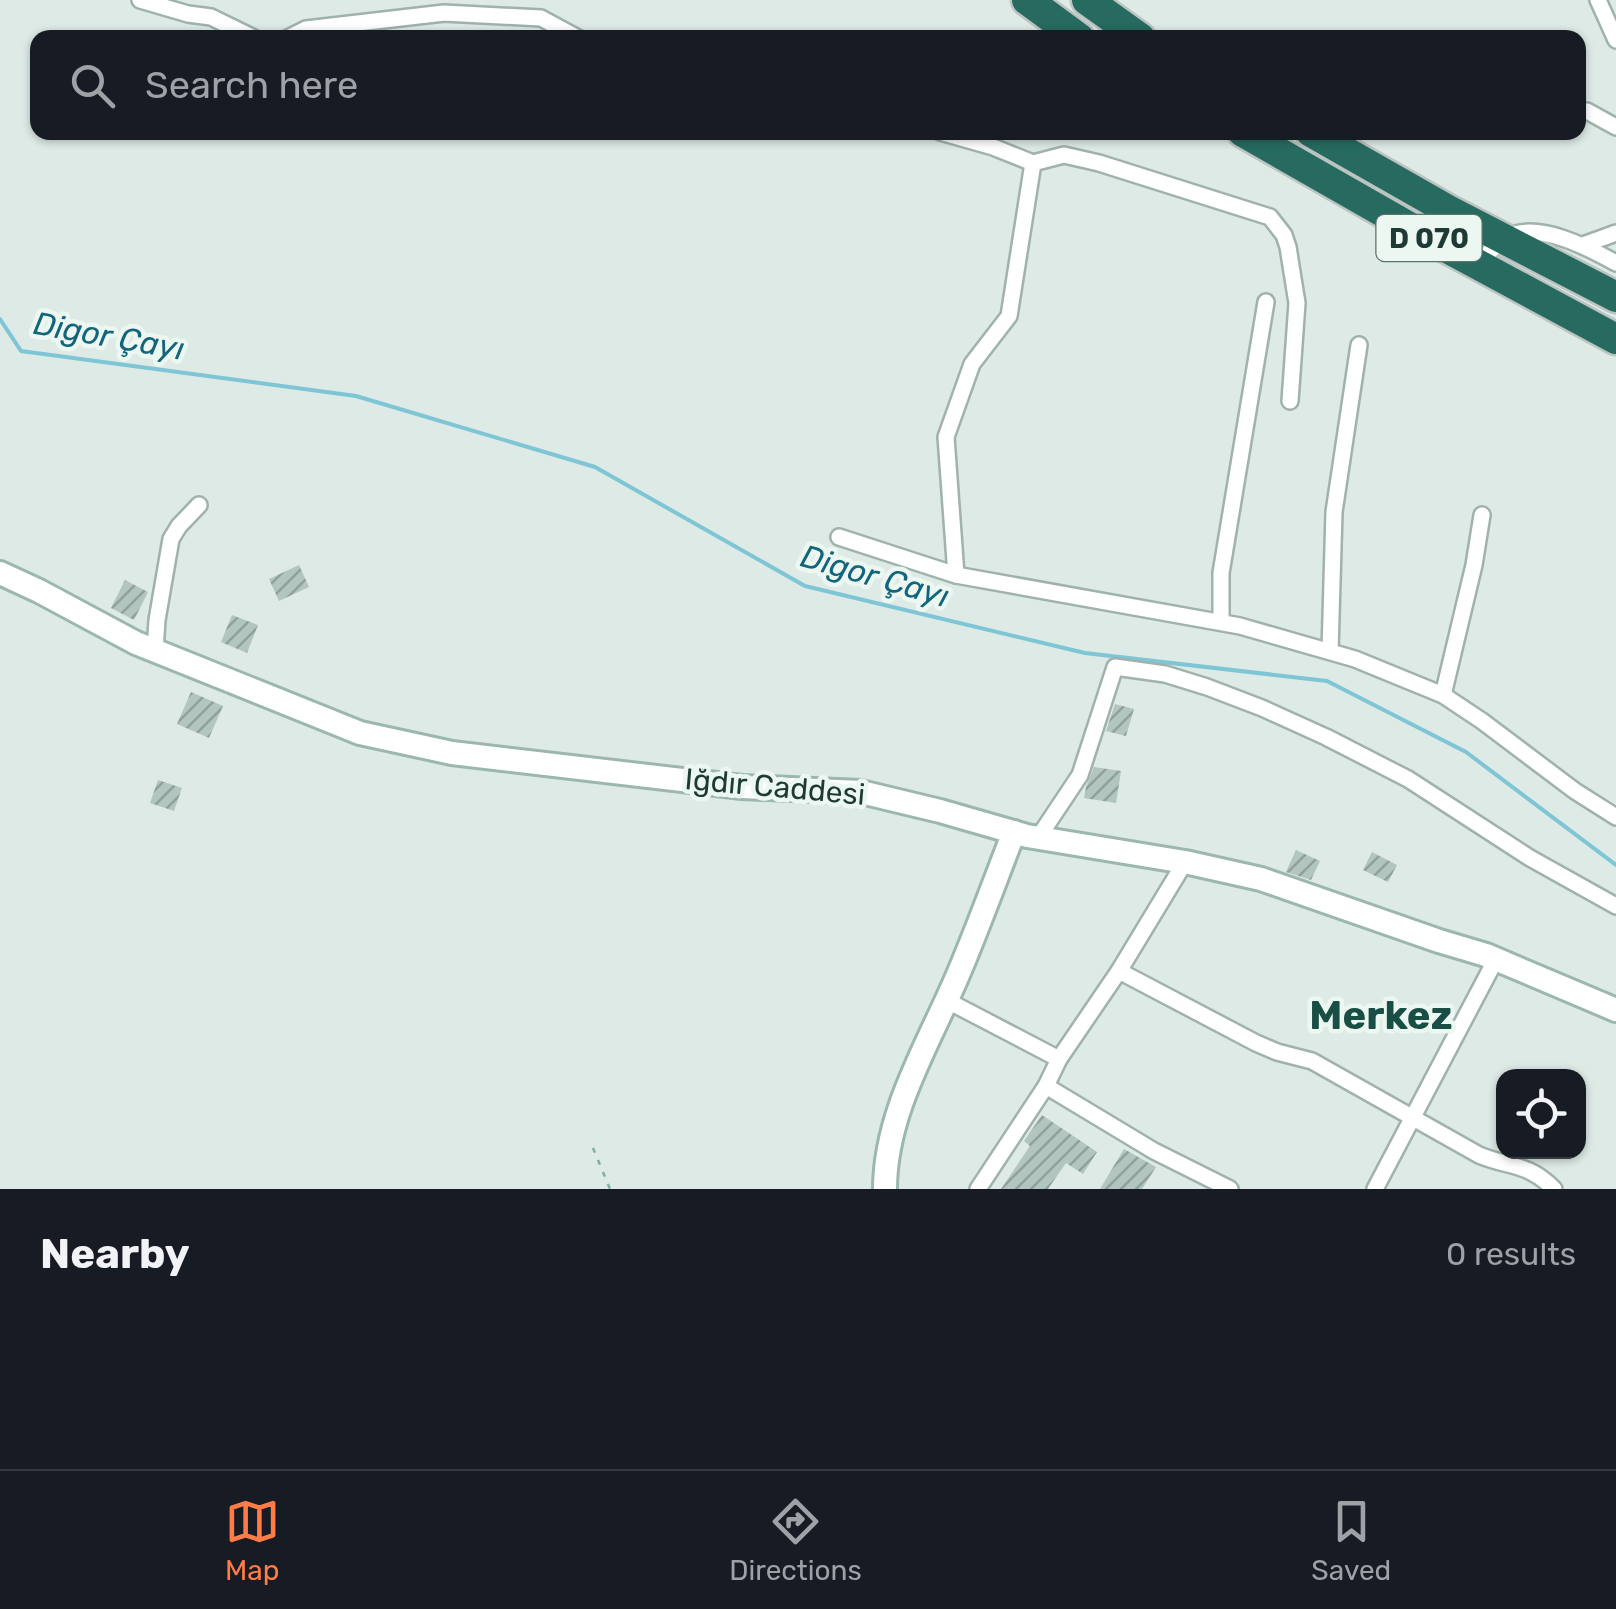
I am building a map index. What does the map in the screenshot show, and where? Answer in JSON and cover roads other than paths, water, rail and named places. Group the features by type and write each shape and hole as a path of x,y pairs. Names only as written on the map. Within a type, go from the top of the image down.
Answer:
{"highway":[{"path":"1028,0 1069,30"},
{"path":"1086,0 1129,30"},
{"name":"D 070","path":"1257,140 1616,339"},
{"name":"D 070","path":"1325,140 1448,210 1616,297"}],"street":[{"path":"140,0 212,18 237,30"},
{"path":"1598,0 1616,40"},
{"path":"304,30 444,13 541,18 563,30"},
{"path":"1587,110 1616,127"},
{"path":"969,140 1033,162 1064,155 1099,163 1270,217 1284,235 1297,303 1290,401"},
{"path":"956,575 946,437 972,364 1009,316 1033,162"},
{"path":"1478,264 1503,238 1532,231 1583,245 1616,262"},
{"path":"1583,245 1616,233"},
{"path":"1221,622 1221,573 1266,302"},
{"path":"1330,651 1334,512 1359,346"},
{"path":"154,651 172,540 199,505"},
{"path":"1443,694 1482,515"},
{"path":"839,537 956,575 1221,622 1330,651 1443,694 1616,817"},
{"name":"Iğdır Caddesi","path":"0,573 154,651 360,732 452,753 742,787 862,792 1038,838 1185,862 1261,880 1496,959 1616,1010"},
{"path":"1038,838 1080,776 1115,667 1164,674 1206,687 1326,737 1408,780 1530,858 1616,906"},
{"path":"885,1189 885,1167 906,1091 1014,832"},
{"path":"978,1189 1185,862"},
{"path":"1375,1189 1496,959"},
{"path":"1120,970 1256,1043 1312,1061 1489,1160 1508,1162 1538,1174 1554,1189"},
{"path":"946,1000 1060,1059"},
{"path":"1046,1086 1154,1151 1230,1189"}],"waterway":[{"name":"Digor Çayı","path":"0,319 21,351 356,396 595,467 805,586 1085,653 1327,681 1466,752 1616,865"}],"district":[{"name":"Merkez","path":"1381,1015"}]}
